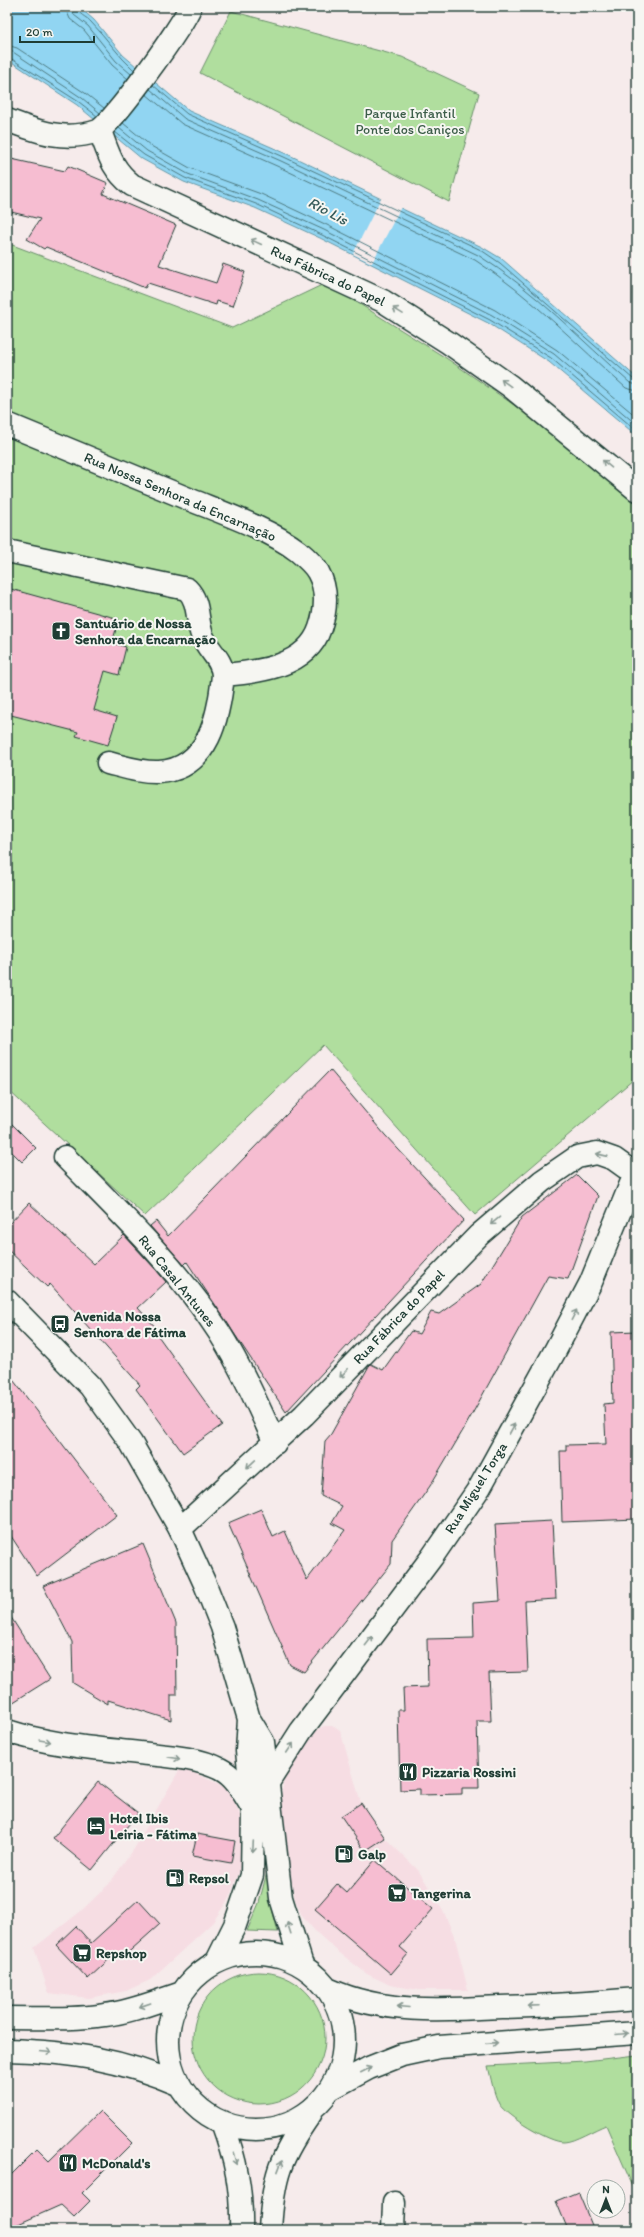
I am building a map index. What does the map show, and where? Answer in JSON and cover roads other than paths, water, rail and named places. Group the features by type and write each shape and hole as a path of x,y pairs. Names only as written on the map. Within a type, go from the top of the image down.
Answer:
{"street":[{"path":"7,120 34,131 61,137 73,137 100,131 157,61 186,18 190,7"},
{"name":"Rua Fábrica do Papel","path":"100,131 111,162 119,174 132,185 383,301 449,343 510,386 637,490"},
{"name":"Rua Nossa Senhora da Encarnação","path":"7,424 245,522 298,551 318,572 325,591 322,621 317,637 296,657 278,666 259,672 223,675"},
{"path":"7,551 187,589 193,594 202,635 206,643 220,660 223,675 220,704 214,726 203,747 192,761 182,767 158,772 108,763"},
{"name":"Rua Fábrica do Papel","path":"180,1529 275,1443 479,1235 542,1181 577,1157 597,1153 614,1159 636,1172"},
{"name":"Rua Casal Antunes","path":"65,1158 132,1225 191,1293 219,1332 248,1384 275,1443"},
{"name":"Rua Miguel Torga","path":"268,1781 301,1731 432,1557 480,1487 591,1282 636,1172"},
{"path":"7,1301 90,1386 131,1443 180,1529 222,1627 249,1719 263,1742 281,1898 302,1965"},
{"path":"217,1961 235,1925 252,1874 253,1808 247,1751 249,1719"},
{"path":"7,1731 34,1740 64,1745 171,1757 199,1762 220,1769 234,1779 253,1808"},
{"path":"314,2108 294,2121 270,2128 246,2128 212,2119 193,2103 180,2085 170,2061 168,2034 174,2008 182,1992 201,1972 217,1961 235,1955 261,1952 286,1957 302,1965 330,1990 351,2000 368,2003 450,2009 572,2004 637,1999"},
{"path":"270,2230 271,2204 278,2170 289,2145 314,2108 332,2088 342,2065 346,2039 341,2014 330,1990"},
{"path":"7,2018 78,2018 106,2015 137,2008 182,1992"},
{"path":"332,2088 369,2068 402,2055 439,2047 637,2033"},
{"path":"7,2050 57,2052 104,2059 146,2070 180,2085"},
{"path":"222,2122 238,2171 242,2202 242,2230"},
{"path":"393,2230 394,2203"}],"water":[{"name":"Rio Lis","path":"7,7 79,7 94,20 123,55 189,111 285,153 482,247 502,259 637,378 637,436 549,362 488,323 320,238 255,208 184,182 142,159 77,105 7,59"}],"place":[{"name":"Santuário de Nossa Senhora da Encarnação","path":"61,631"},
{"name":"Avenida Nossa Senhora de Fátima","path":"60,1324"},
{"name":"Pizzaria Rossini","path":"408,1772"},
{"name":"Hotel Ibis Leiria - Fátima","path":"96,1826"},
{"name":"Galp","path":"344,1854"},
{"name":"Repsol","path":"175,1878"},
{"name":"Tangerina","path":"397,1893"},
{"name":"Repshop","path":"82,1953"},
{"name":"McDonald's","path":"68,2163"}],"park label":[{"name":"Parque Infantil Ponte dos Caniços","path":"410,122"}]}
